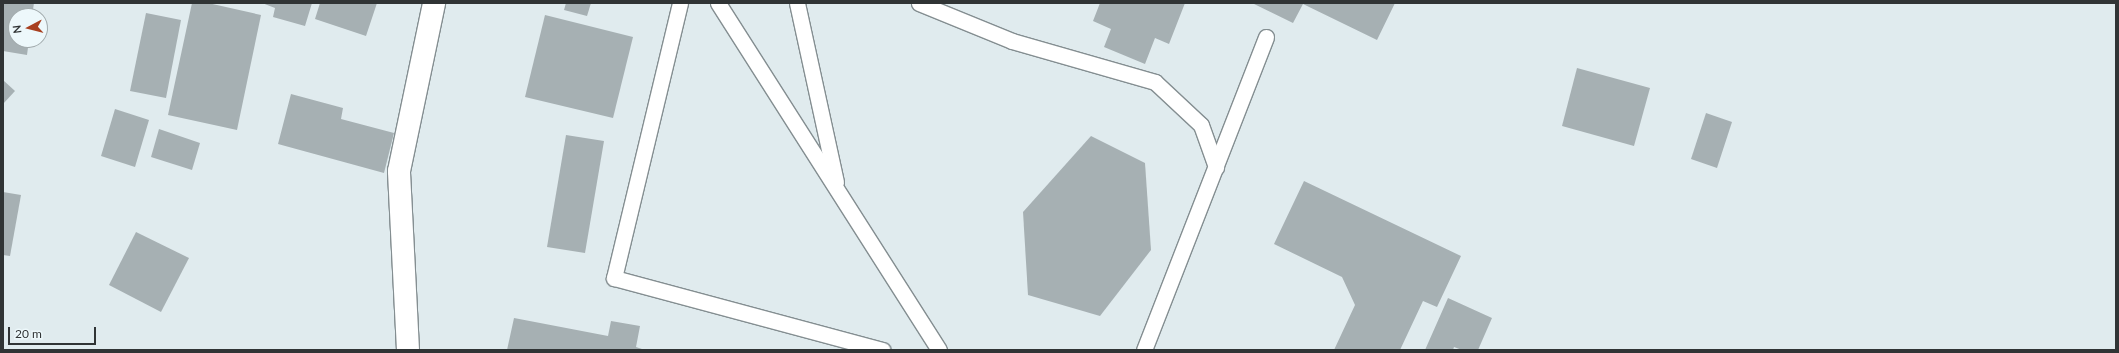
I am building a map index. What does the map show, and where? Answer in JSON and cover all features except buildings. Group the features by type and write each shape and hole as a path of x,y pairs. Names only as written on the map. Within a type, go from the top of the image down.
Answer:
{"street":[{"path":"408,350 399,171 434,3"}],"lane":[{"path":"680,3 614,278 884,350"},
{"path":"718,3 939,350"},
{"path":"797,3 838,191"},
{"path":"919,3 1012,41 1154,82 1201,125 1216,167"},
{"path":"1144,350 1266,37"}]}
